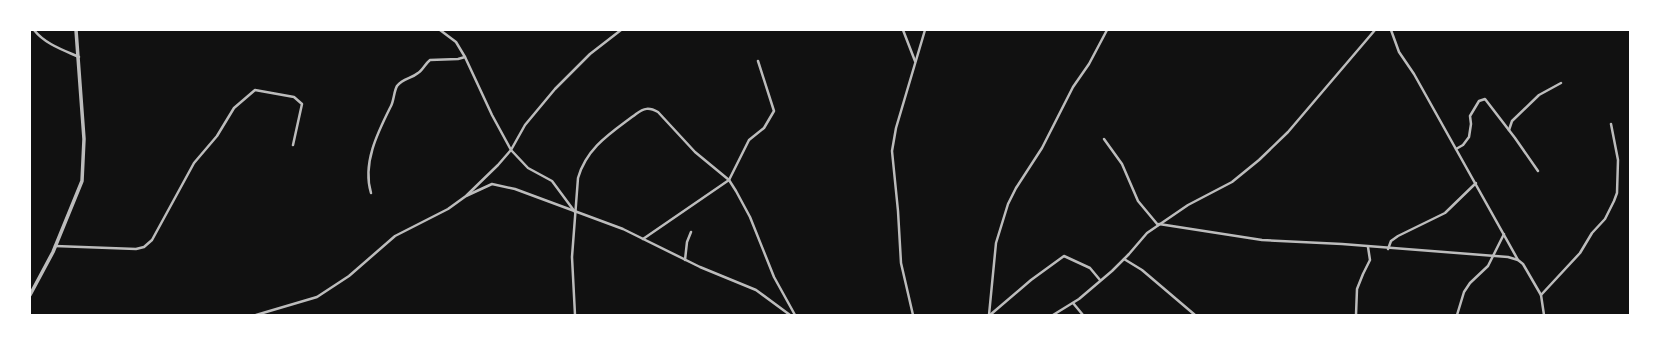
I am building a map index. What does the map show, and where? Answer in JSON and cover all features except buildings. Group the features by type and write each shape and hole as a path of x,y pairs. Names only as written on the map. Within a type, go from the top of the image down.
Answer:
{"street":[{"path":"34,30 40,37 60,49 79,57"},
{"path":"30,295 56,246 82,181 84,139 76,30"},
{"path":"440,30 456,42 465,57 489,109 511,150 528,168 552,181 575,212"},
{"path":"256,315 318,297 349,276 395,236 448,209 466,196 511,150 525,125 555,89 590,54 621,30"},
{"path":"903,30 916,62"},
{"path":"913,315 901,263 892,151 896,128 925,30"},
{"path":"990,315 996,243 1008,204 1016,188 1039,153 1072,87 1089,64 1107,30"},
{"path":"1053,315 1073,303 1124,259 1144,235 1206,194 1236,180 1268,152 1288,132 1374,30"},
{"path":"1390,30 1400,52 1476,182 1518,260 1529,273 1541,295 1544,315"},
{"path":"370,193 368,175 370,164 378,134 391,105 396,87 407,78 417,74 430,60 458,59 465,57"},
{"path":"642,239 728,180 749,140 764,128 774,111 758,61"},
{"path":"1509,130 1512,121 1539,95 1561,83"},
{"path":"56,246 128,249 144,247 152,240 194,163 217,136 234,108 255,90 294,97 302,104 293,145"},
{"path":"1456,149 1463,145 1469,137 1471,113 1481,99 1486,100 1538,171"},
{"path":"575,315 572,264 578,178 583,162 591,151 643,109 651,108 658,112 695,152 728,180 750,217 774,277 795,315"},
{"path":"1541,295 1580,253 1592,233 1605,219 1614,201 1616,193 1618,160 1611,124"},
{"path":"1104,139 1122,164 1138,201 1159,224 1244,238 1494,256 1518,260"},
{"path":"1388,249 1389,243 1398,236 1445,213 1476,182"},
{"path":"466,196 492,184 504,185 575,212 599,219 685,260 756,290 790,315"},
{"path":"685,260 687,242 691,232"},
{"path":"1458,315 1462,297 1467,287 1488,266 1504,234"},
{"path":"1356,315 1357,289 1362,274 1370,260 1368,247"},
{"path":"990,315 1031,280 1064,256 1090,268 1100,280"},
{"path":"1124,259 1142,270 1195,315"},
{"path":"1073,303 1083,315"}]}
